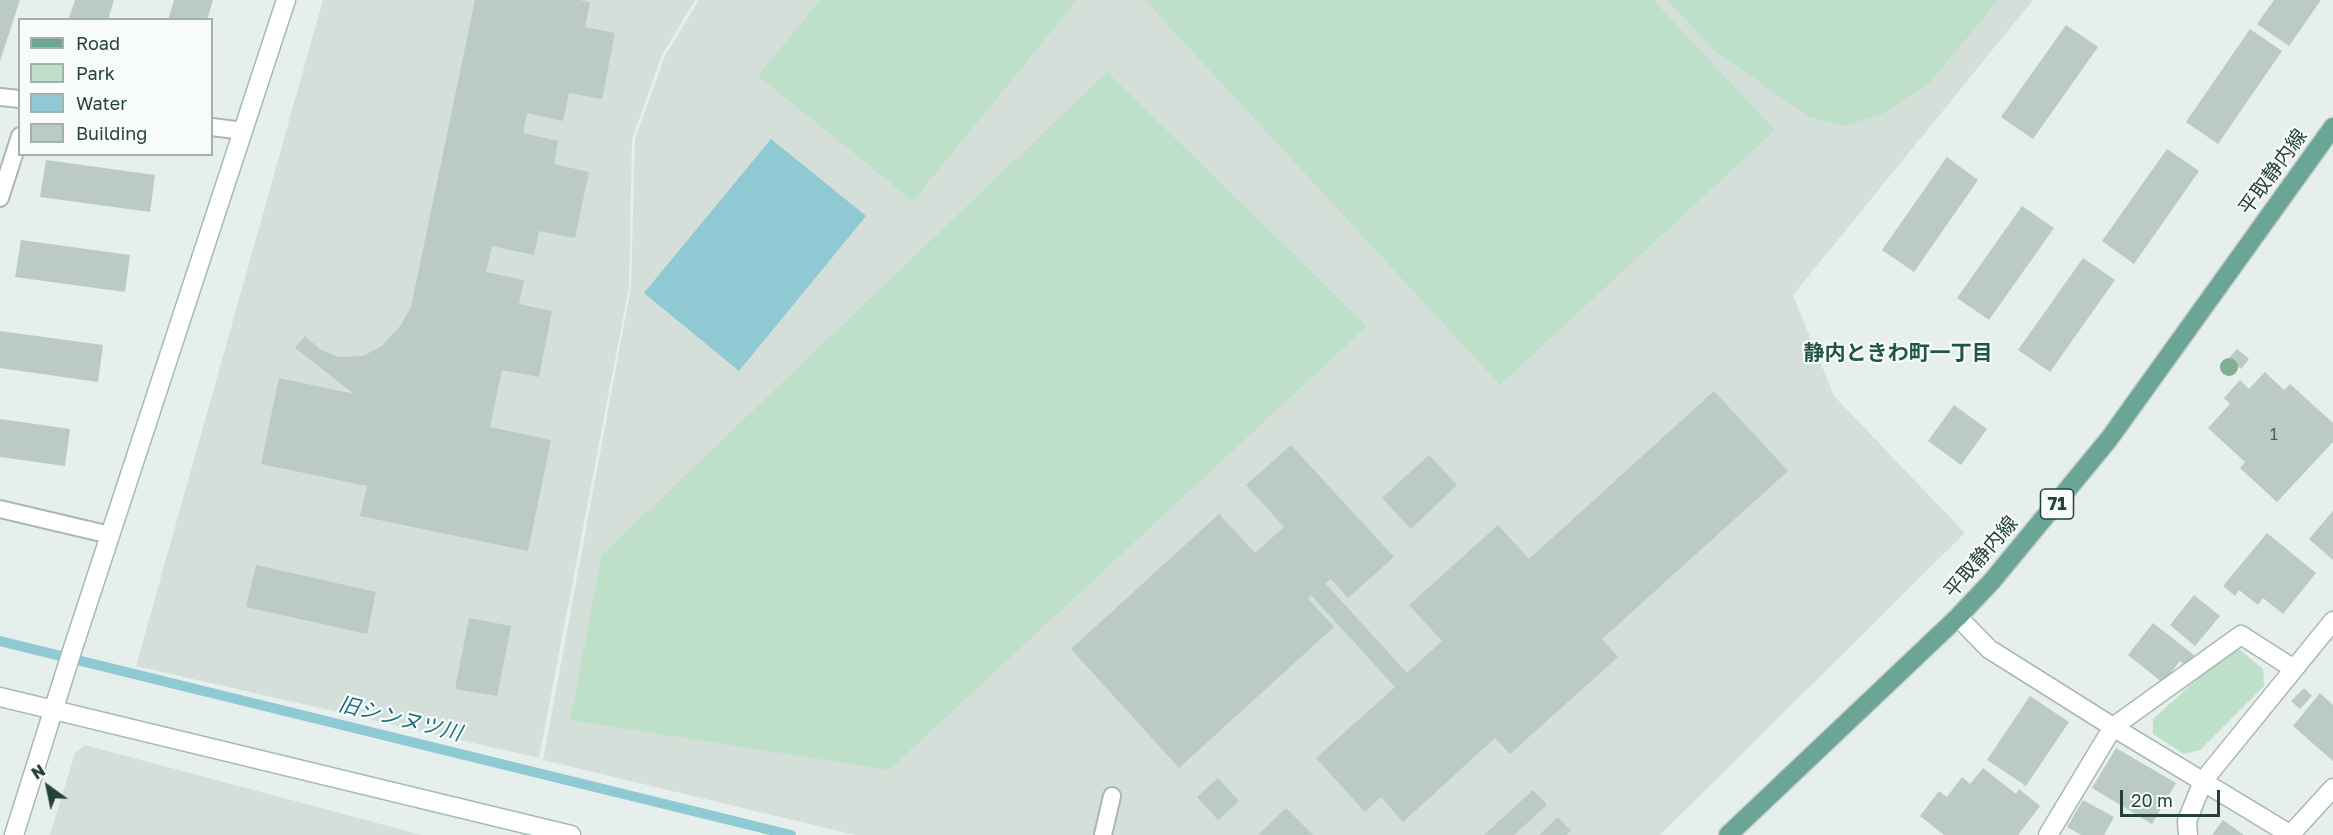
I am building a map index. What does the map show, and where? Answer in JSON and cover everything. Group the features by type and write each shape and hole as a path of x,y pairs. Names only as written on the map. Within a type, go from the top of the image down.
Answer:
{"main road":[{"name":"平取静内線","path":"1728,835 1958,617 2051,511 2109,439 2333,128"}],"street":[{"path":"14,835 72,651 286,0"},
{"path":"1958,617 1989,649 2290,835 2333,788"},
{"path":"2188,835 2187,821 2203,781 2333,621"},
{"path":"2048,835 2113,727 2241,635 2294,669"},
{"path":"0,697 571,835"}],"lane":[{"path":"0,97 18,99"},
{"path":"213,127 243,131"},
{"path":"0,198 18,142"},
{"path":"0,509 110,535"},
{"path":"1103,835 1112,796"}],"shaded area":[{"path":"323,0 695,0 662,55 632,139 629,287 539,758 136,666"},
{"path":"699,0 2033,0 1793,295 1834,396 1965,533 1660,835 855,835 543,760 631,287 635,139 665,56"},
{"path":"85,745 422,835 50,835 75,753"}],"green space":[{"path":"820,0 1077,0 913,201 758,76"},
{"path":"1145,0 1653,0 1775,130 1500,385"},
{"path":"1667,0 1998,0 1928,85 1884,113 1845,126 1810,117 1717,53"},
{"path":"1107,72 1367,326 889,770 570,720 602,555"},
{"path":"2229,650 2240,650 2263,669 2264,686 2200,750 2184,754 2153,734 2153,719"}],"water":[{"path":"771,139 866,216 739,371 644,293"}],"building":[{"path":"0,0 20,0 0,61"},
{"path":"75,0 114,0 109,18 69,18"},
{"path":"174,0 213,0 208,18 169,18"},
{"path":"475,0 579,0 590,2 585,27 615,33 602,99 569,93 563,121 527,113 523,133 558,141 554,164 589,172 575,238 539,231 534,255 492,246 486,272 524,280 519,304 552,311 539,377 502,370 490,427 551,440 528,551 360,516 367,486 261,464 279,378 354,394 295,348 305,336 320,349 339,357 363,356 382,346 401,325 411,307"},
{"path":"2274,0 2321,0 2289,46 2257,24"},
{"path":"2066,25 2098,47 2033,139 2001,117"},
{"path":"2250,29 2282,51 2218,144 2186,122"},
{"path":"2167,149 2199,171 2134,264 2102,241"},
{"path":"1947,157 1978,180 1914,272 1882,250"},
{"path":"46,160 155,175 150,212 40,197"},
{"path":"2022,206 2054,228 1989,320 1957,298"},
{"path":"21,240 130,255 125,292 15,277"},
{"path":"2083,258 2115,280 2050,372 2018,350"},
{"path":"0,331 103,345 98,382 0,368"},
{"path":"2237,349 2249,359 2241,369 2228,359"},
{"path":"2265,372 2284,390 2290,384 2333,423 2333,442 2277,502 2240,468 2245,462 2208,428 2230,404 2224,398 2240,380 2249,389"},
{"path":"1714,391 1788,471 1602,639 1618,657 1510,754 1495,738 1403,822 1381,797 1365,812 1316,758 1395,687 1311,595 1308,599 1334,627 1179,768 1071,649 1219,514 1255,553 1284,527 1246,485 1291,445 1394,557 1348,598 1331,579 1325,583 1407,673 1442,641 1409,605 1498,525 1529,559"},
{"path":"1954,405 1987,429 1961,465 1928,441"},
{"path":"0,419 70,429 65,466 0,457"},
{"path":"1429,455 1457,485 1411,529 1382,498"},
{"path":"2333,511 2333,560 2309,539"},
{"path":"2267,533 2316,573 2283,614 2263,598 2258,605 2239,590 2235,596 2223,586"},
{"path":"256,565 376,592 367,634 246,607"},
{"path":"2194,595 2220,616 2195,646 2170,625"},
{"path":"469,618 511,626 497,696 455,689"},
{"path":"2153,623 2194,655 2186,666 2180,661 2163,683 2128,655"},
{"path":"2304,688 2312,696 2300,709 2291,701"},
{"path":"2320,693 2333,705 2333,761 2293,726"},
{"path":"2030,696 2069,722 2026,786 1987,760"},
{"path":"2116,748 2176,783 2152,824 2092,788"},
{"path":"1983,768 2016,794 2019,789 2040,806 2018,835 1944,835 1920,816 1939,791 1947,797 1962,777 1970,784"},
{"path":"1218,778 1239,801 1218,820 1197,797"},
{"path":"1533,790 1547,805 1514,835 1484,835"},
{"path":"2083,800 2114,817 2104,835 2081,835 2067,827"},
{"path":"1286,808 1313,835 1258,835"},
{"path":"1558,817 1571,831 1566,835 1539,835"},
{"path":"2223,820 2244,835 2212,835"}],"waterway":[{"name":"旧シンヌツ川","path":"0,641 791,835"}],"district":[{"name":"静内ときわ町一丁目","path":"1898,353"}]}
